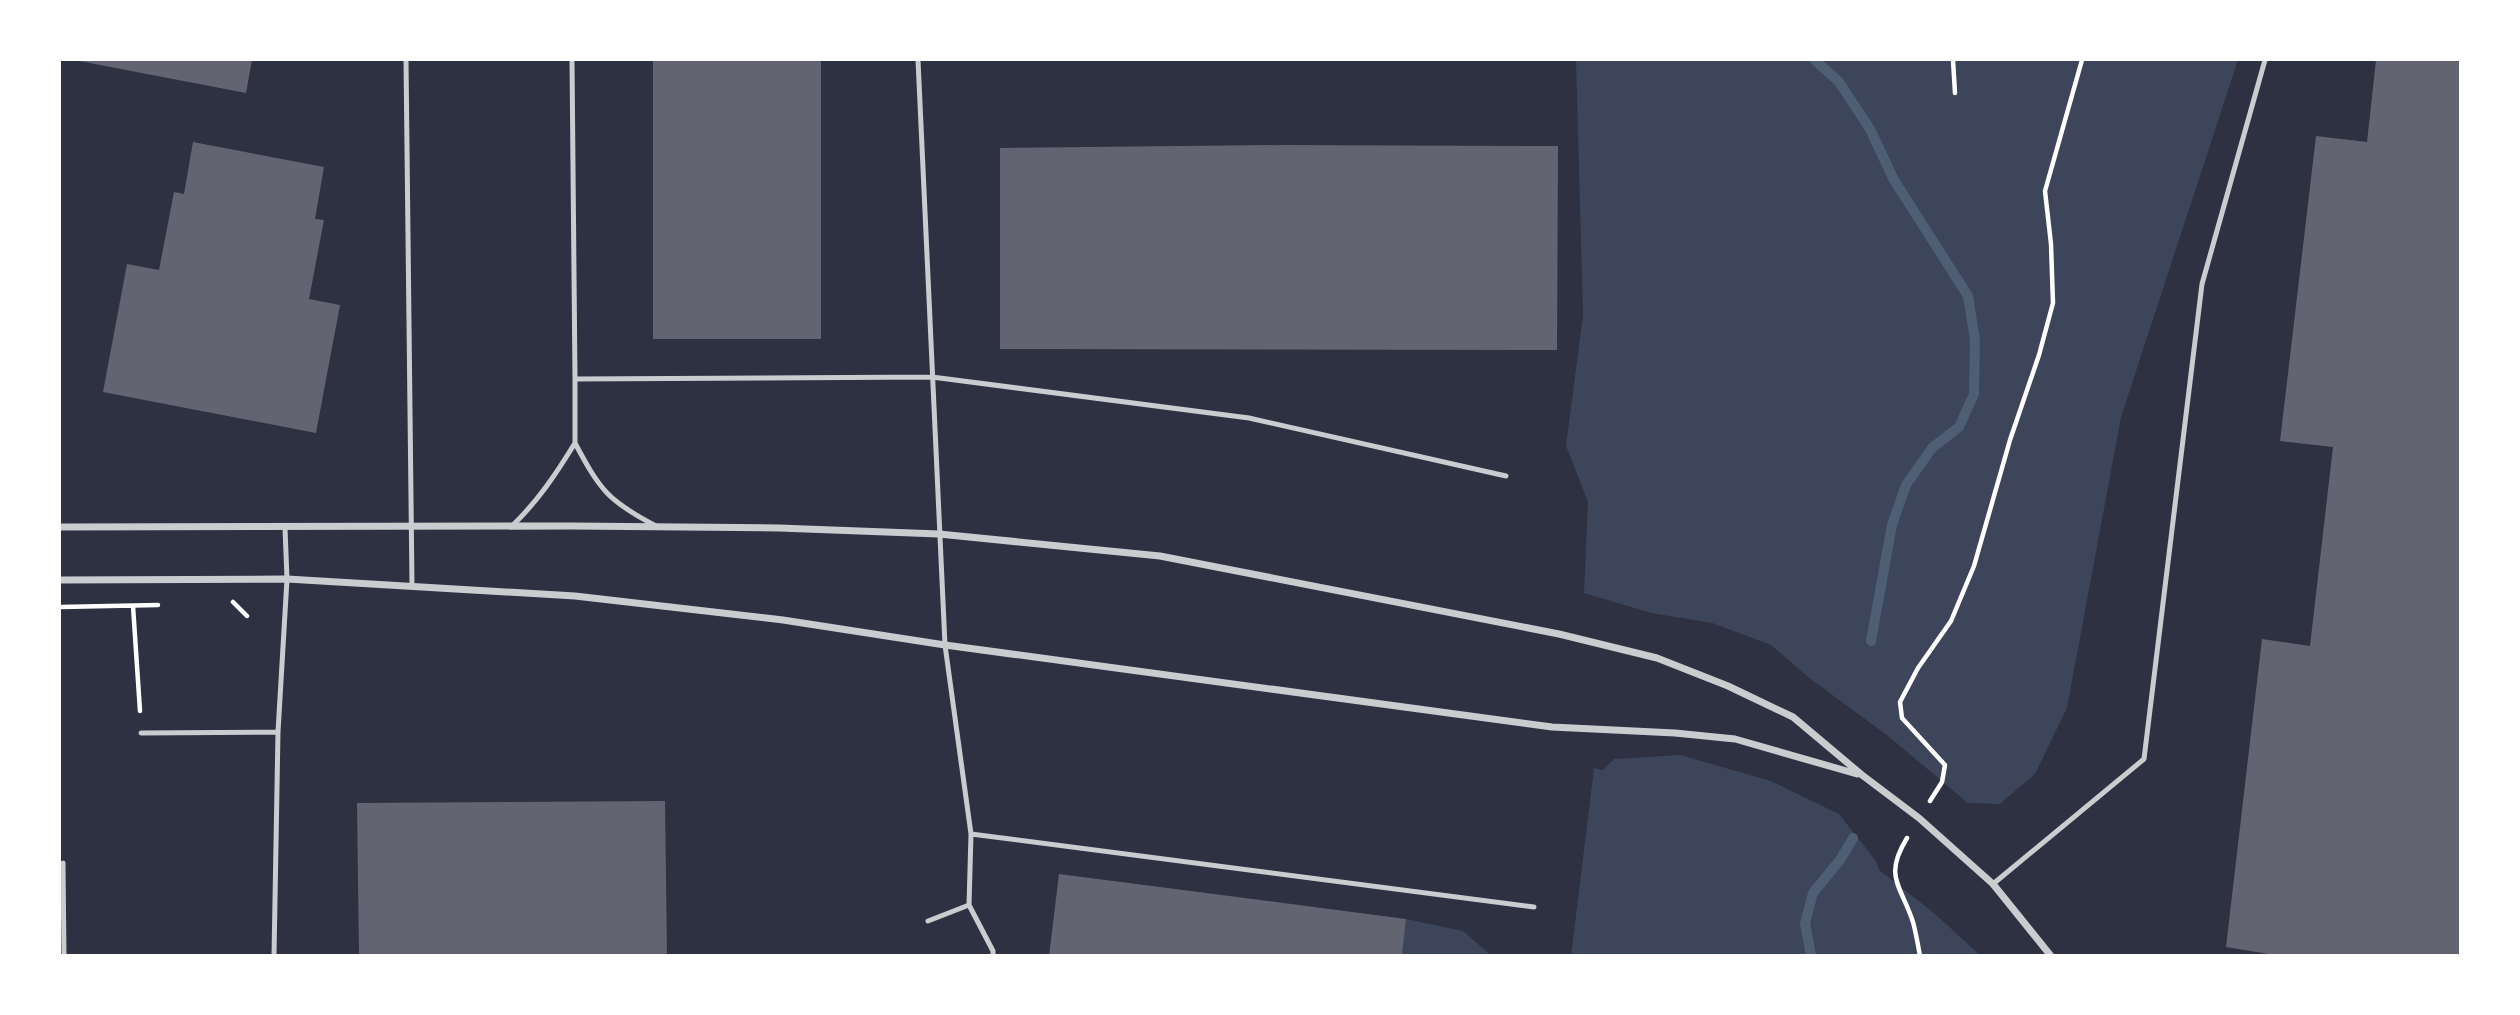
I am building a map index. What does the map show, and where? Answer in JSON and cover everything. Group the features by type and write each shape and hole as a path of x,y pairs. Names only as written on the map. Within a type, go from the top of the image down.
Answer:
{"street":[{"path":"60,527 659,527 939,534 1160,556 1559,634 1657,658 1728,685 1793,717 1919,818 1993,884 2050,956"},
{"path":"60,580 287,579 575,596 783,620 945,645 1552,727 1735,739 1862,775"}],"lane":[{"path":"405,60 411,586"},
{"path":"572,60 575,443 594,479 608,496 631,513 659,527"},
{"path":"918,60 945,645 971,834 969,905 993,951 993,956"},
{"path":"1993,884 2144,760 2202,284 2265,60"},
{"path":"575,379 933,377 1249,418 1506,475"},
{"path":"512,526 536,503 575,443"},
{"path":"274,956 278,732 287,579 285,528"},
{"path":"141,733 278,732"},
{"path":"971,834 1534,907"},
{"path":"63,863 64,956"},
{"path":"928,921 969,905"}],"path":[{"path":"1953,60 1955,93"},
{"path":"1919,668 1951,621 1974,566 2053,303 2051,244 2045,191 2082,60"},
{"path":"222,603 235,602 247,616"},
{"path":"60,607 171,605"},
{"path":"133,606 141,733"}],"shaded area":[{"path":"1576,60 2238,60 2121,417 2067,708 2035,774 2000,804 1968,803 1888,736 1808,677 1771,645 1712,623 1651,613 1584,593 1588,502 1566,446 1583,315"},
{"path":"1680,755 1771,781 1839,814 1876,861 1879,870 1934,913 1980,955 1571,956 1594,768 1603,770 1614,759"},
{"path":"1406,919 1463,931 1491,955 1402,956"}],"building":[{"path":"74,60 252,60 246,93"},
{"path":"653,60 821,60 821,339 653,339"},
{"path":"2376,60 2460,60 2460,956 2281,956 2226,947 2262,639 2310,646 2333,447 2280,441 2316,136 2367,142"},
{"path":"193,142 324,167 315,219 324,220 309,299 340,305 316,433 103,392 127,264 159,270 174,192 184,194"},
{"path":"1558,146 1557,350 1000,349 1000,148"},
{"path":"665,801 667,956 359,956 357,803"},
{"path":"1059,874 1406,919 1402,956 1049,956"}],"waterway":[{"path":"1815,60 1839,82 1870,129 1894,180 1968,296 1975,340 1974,394 1959,427 1932,448 1906,485 1892,525 1871,641"},
{"path":"1811,956 1805,923 1813,893 1840,860 1853,838"}]}
